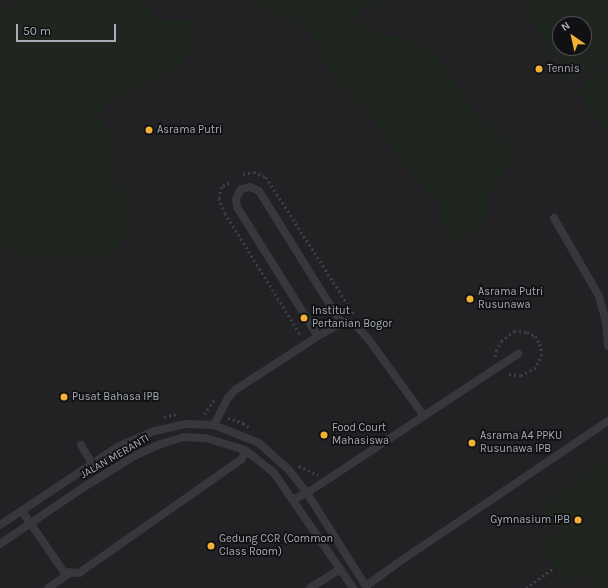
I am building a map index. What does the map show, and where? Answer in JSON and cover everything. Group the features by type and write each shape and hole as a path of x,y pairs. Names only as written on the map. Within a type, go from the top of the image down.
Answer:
{"lane":[{"path":"318,336 237,208 236,199 241,189 250,187 259,191 340,321 355,324 392,370 424,416"},
{"path":"554,218 599,296 606,322 608,346"},
{"path":"214,425 217,416 235,390 318,336 338,325 340,321"},
{"path":"294,499 307,493 518,354"},
{"path":"0,525 119,446 155,431 183,425 214,425 259,443 289,470 307,493 367,587 396,564 608,421"},
{"path":"155,431 161,444"},
{"name":"JALAN MERANTI","path":"0,544 119,464 161,444 184,437 206,438 245,450 274,472 294,499 353,588"},
{"path":"81,445 92,463"},
{"path":"48,588 69,574 79,573 89,567 242,459 245,450"},
{"path":"22,511 60,568 69,574"},
{"path":"310,588 341,569"}],"path":[{"path":"229,183 222,187 218,198 225,213 300,334 294,338"},
{"path":"495,360 496,351 501,341 514,331 527,332 535,336 540,344 542,354 536,368 521,376 504,373"},
{"path":"204,414 216,397"},
{"path":"161,417 181,414"},
{"path":"196,414 217,416 243,423 255,430"},
{"path":"296,464 320,476"},
{"path":"526,588 554,568"}],"shaded area":[{"name":"Institut Pertanian Bogor","path":"0,0 608,0 608,588 0,588"},
{"path":"22,0 146,0 151,17 169,20 188,20 198,36 181,65 168,74 108,100 98,114 108,130 114,147 108,163 110,180 123,193 132,209 133,227 112,253 48,259 30,257 0,246 0,16 9,6"},
{"path":"246,0 383,0 366,7 354,20 369,30 407,39 439,58 480,119 509,143 511,160 503,175 492,186 486,220 475,232 460,239 445,237 438,203 415,179 407,166 395,155 369,114 336,80 318,51 312,36 303,23 271,14"},
{"path":"528,0 608,0 608,58 571,83 553,56 592,56 592,16 552,16 552,55 519,6"},
{"path":"608,63 608,139 580,98 578,89"},
{"name":"Gymnasium IPB","path":"608,460 608,586 605,588 594,588 583,572 565,584 539,546 557,533 539,507"}],"place":[{"name":"Tennis","path":"539,69"},
{"name":"Asrama Putri","path":"149,130"},
{"name":"Asrama Putri Rusunawa","path":"470,299"},
{"name":"Institut Pertanian Bogor","path":"304,318"},
{"name":"Pusat Bahasa IPB","path":"64,397"},
{"name":"Food Court Mahasiswa","path":"324,435"},
{"name":"Asrama A4 PPKU Rusunawa IPB","path":"472,443"},
{"name":"Gymnasium IPB","path":"578,520"},
{"name":"Gedung CCR (Common Class Room)","path":"211,546"}]}
